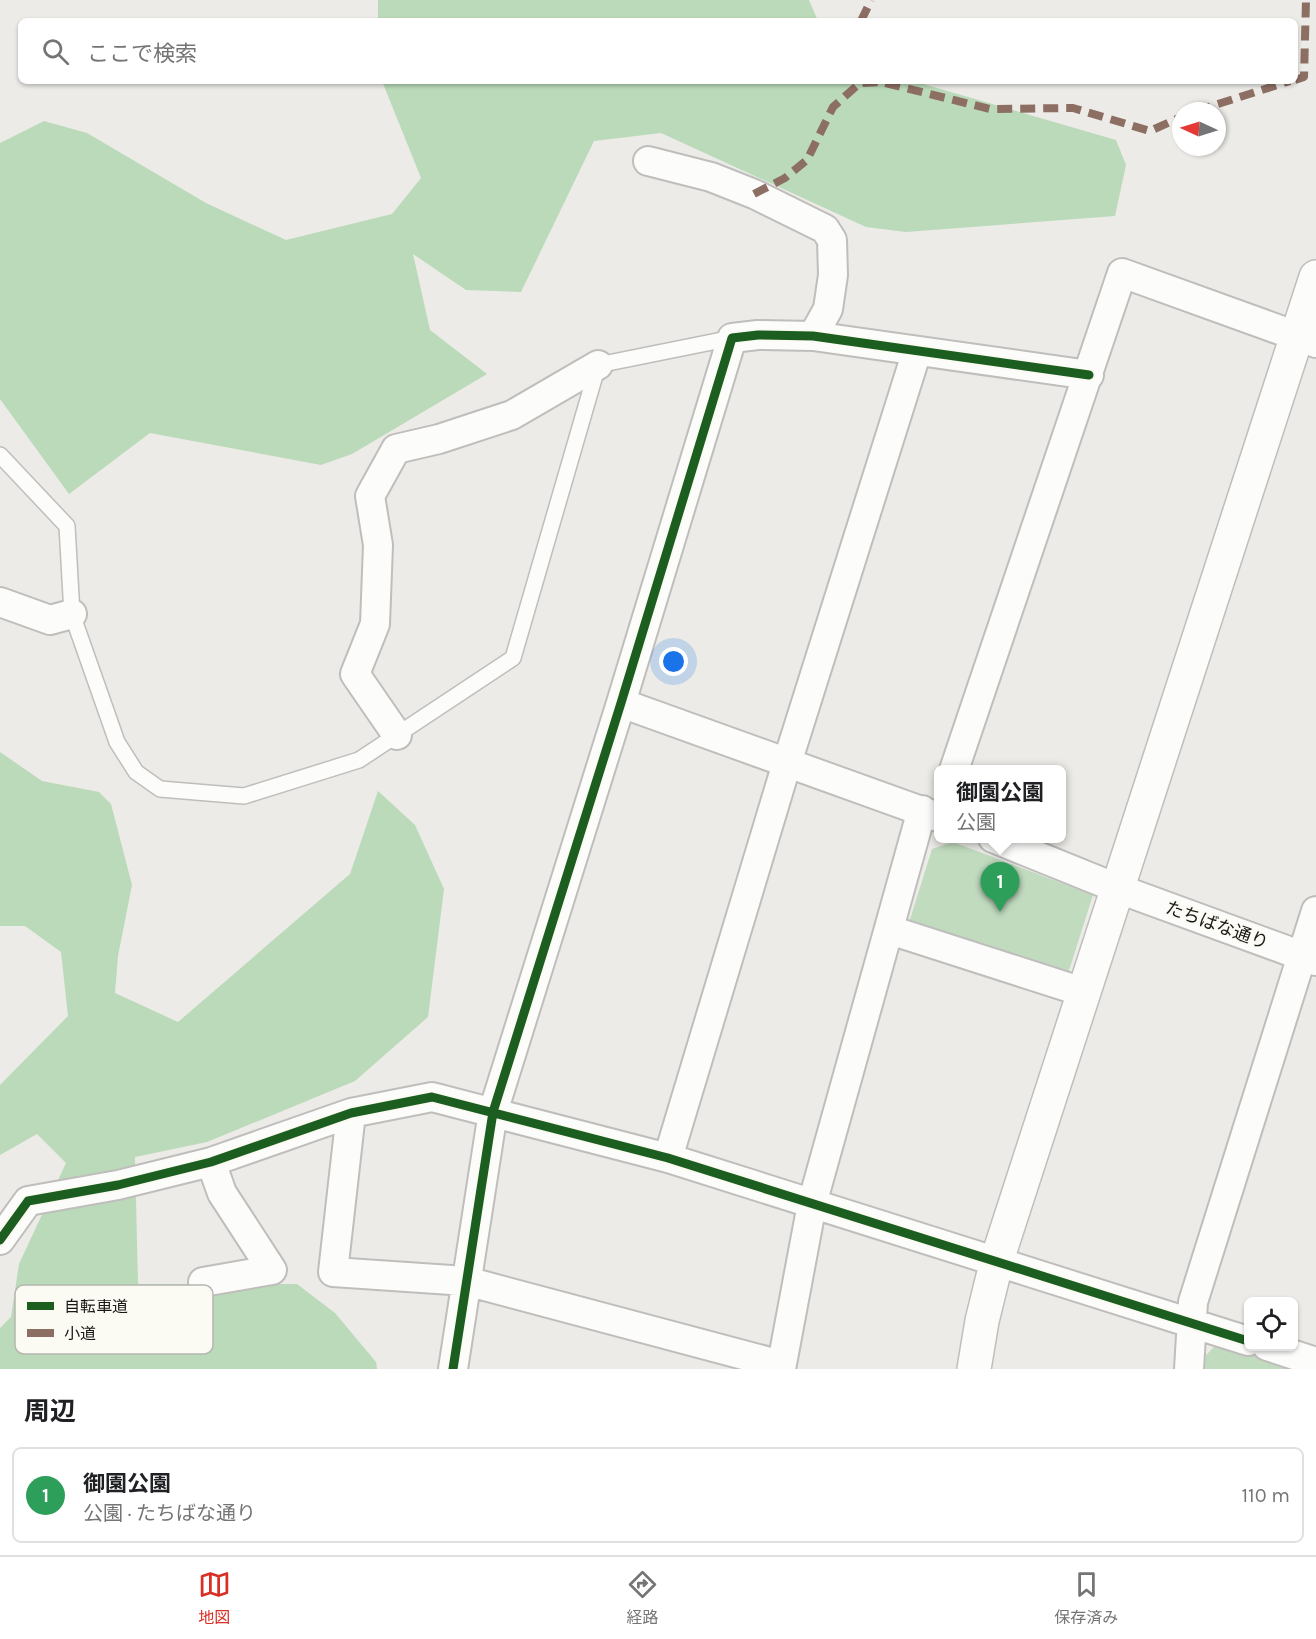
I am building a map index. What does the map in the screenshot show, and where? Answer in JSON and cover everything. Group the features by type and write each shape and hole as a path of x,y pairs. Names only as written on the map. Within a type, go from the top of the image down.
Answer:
{"street":[{"path":"648,161 711,177 754,194 825,229 832,240 833,275 828,309 813,336"},
{"path":"956,765 1122,273 1306,339"},
{"path":"974,1369 981,1320 997,1260 1083,992 1306,339 1316,277"},
{"path":"453,1369 493,1112 732,338 758,335 813,336 1089,375"},
{"path":"668,1158 787,763 917,351"},
{"path":"397,735 355,674 375,624 378,544 370,496 396,449 439,439 512,416 598,365"},
{"path":"0,602 50,620 72,614"},
{"path":"351,1113 333,1272 466,1281 781,1367 812,1204 890,930 934,814 621,703"},
{"name":"たちばな通り","path":"1005,843 1119,889 1309,958"},
{"path":"1189,1369 1190,1322 1193,1302 1309,958 1316,911"},
{"path":"890,930 1083,992"},
{"path":"0,1240 28,1201 118,1185 211,1162 351,1113 432,1097 668,1158 1244,1340"},
{"path":"204,1282 272,1270 222,1193 211,1162"},
{"path":"1280,1351 1316,1362"}],"lane":[{"path":"0,455 67,526 72,614 117,742 136,772 160,789 244,796 359,760 513,658 598,365 732,338"}],"green space":[{"path":"378,0 809,0 817,18 378,18"},
{"path":"383,84 923,84 1116,140 1126,165 1115,216 906,232 866,227 661,133 594,141 521,292 466,290 413,254 430,330 487,374 352,454 321,465 150,433 69,494 0,399 0,143 44,121 87,133 206,203 286,240 392,214 421,178"},
{"path":"0,752 42,781 99,792 111,804 132,885 118,956 115,993 178,1022 350,874 378,791 415,825 444,889 428,1017 355,1081 207,1142 135,1157 138,1284 297,1284 335,1313 376,1362 377,1369 0,1369 0,1328 11,1317 15,1290 15,1354 213,1354 213,1285 16,1285 19,1264 66,1163 37,1134 0,1155 0,1085 68,1016 61,952 25,926 0,926"},
{"path":"956,843 1093,895 1066,980 907,929 932,849"},
{"path":"1220,1341 1244,1351 1303,1369 1198,1369 1198,1363"}],"marked path":[{"path":"862,18 871,0"},
{"path":"1298,79 1304,77 1306,0"},
{"path":"754,194 785,178 807,160 833,107 859,84"},
{"path":"889,84 990,109 1073,108 1150,131 1172,121"},
{"path":"1224,102 1281,84"}],"cycle path":[{"path":"453,1369 493,1112 732,338 758,335 813,336 1089,375"},
{"path":"0,1240 28,1201 118,1185 211,1162 351,1113 432,1097 668,1158 1244,1340"}],"place":[{"name":"御園公園","path":"1000,912"}]}
